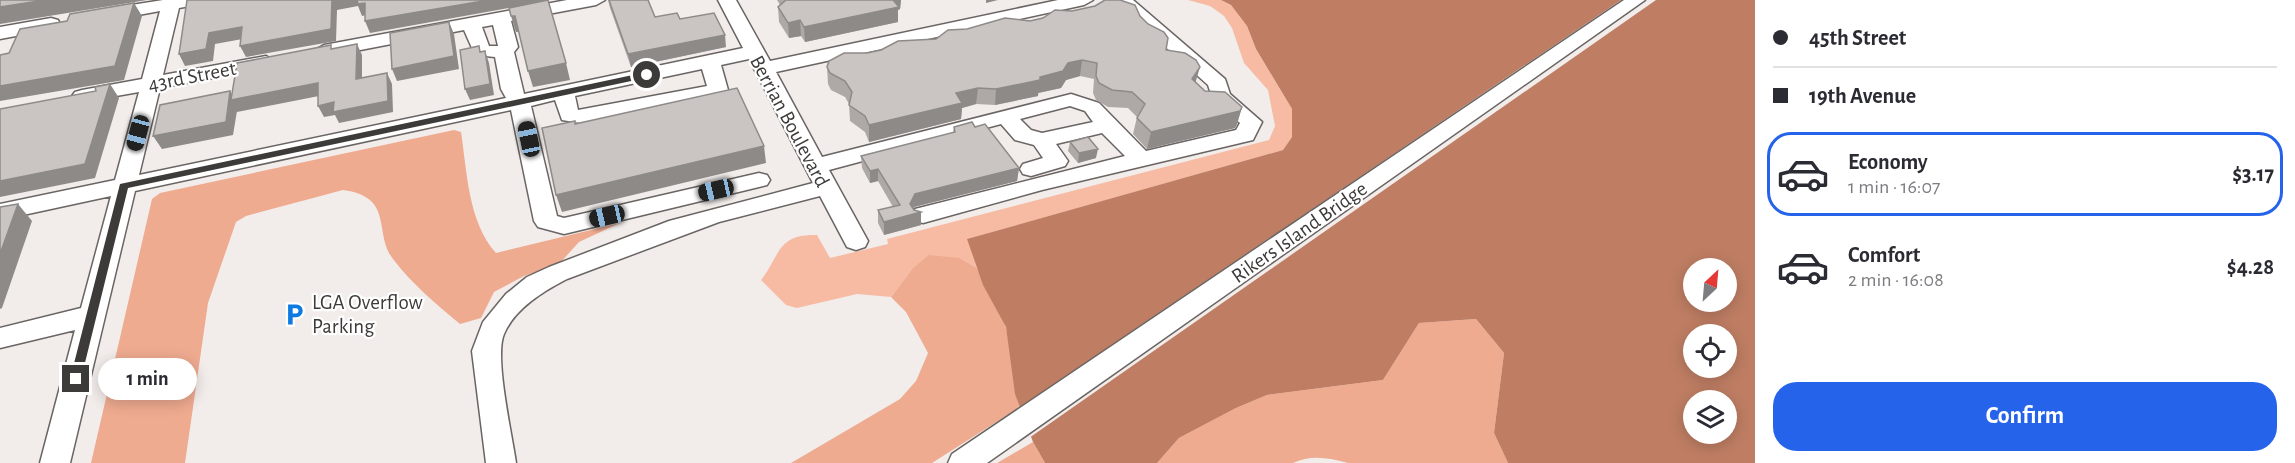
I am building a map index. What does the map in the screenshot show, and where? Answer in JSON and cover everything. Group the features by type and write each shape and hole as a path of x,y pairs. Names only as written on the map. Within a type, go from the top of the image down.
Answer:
{"street":[{"path":"93,17 172,2 195,0"},
{"path":"308,54 596,0"},
{"name":"Berrian Boulevard","path":"727,0 856,241"},
{"path":"0,212 710,62 758,61 1084,0"},
{"path":"923,215 1036,176 1142,159 1245,135 1251,122 1220,96 1218,83 1122,0"},
{"name":"Rikers Island Bridge","path":"963,463 1636,0"},
{"path":"55,463 172,2"},
{"path":"501,18 508,47 504,52"},
{"path":"0,33 70,21"},
{"path":"471,24 482,51 504,52"},
{"path":"504,52 512,89 519,102 546,221 564,226 759,180"},
{"name":"43rd Street","path":"58,101 285,58"},
{"path":"564,93 569,115 580,117 718,90 710,62"},
{"path":"501,463 486,351 487,342 498,319 520,296 558,273 687,223 820,177 868,151 1071,100 1092,107 1142,159"},
{"path":"1006,116 1032,137"},
{"path":"1036,176 1015,147 1032,137 1107,125"},
{"path":"0,338 91,316"}],"shaded area":[{"path":"1188,0 1221,0 1231,5 1247,26 1256,49 1292,109 1292,137 1283,150 968,239 977,268 960,258 912,269 891,297 857,294 797,308 786,305 761,280 782,247 794,238 817,235 830,258 888,244 887,239 1269,140 1275,126 1268,90 1244,63 1232,28 1224,16 1210,6"},
{"path":"1221,0 1755,0 1755,463 1508,463 1494,433 1504,353 1476,319 1419,323 1383,380 1267,395 1236,408 1179,438 1157,463 1045,463 1033,442 1015,394 1006,327 983,285 967,239 1283,150 1292,137 1292,109 1256,49 1247,26 1231,5"},
{"path":"454,130 461,132 474,211 487,240 496,253 620,223 579,242 559,264 524,276 494,292 481,318 460,324 416,285 393,259 387,249 376,208 370,200 359,194 343,190 246,216 236,222 208,303 185,463 91,463 152,199 160,193"},
{"path":"929,255 960,258 977,268 1006,328 1020,407 932,463 791,463 900,399 916,381 928,353 906,312 891,297 912,269"},
{"path":"1476,319 1504,353 1494,433 1508,463 1348,463 1327,458 1307,458 1293,463 1157,463 1179,438 1236,408 1267,395 1383,380 1419,323"},
{"path":"1033,442 1045,463 997,463"}],"pier":[{"path":"1621,0 1656,0 1029,438 1017,409"}],"building":[{"path":"0,0 45,0 0,7"},
{"path":"187,0 332,0 331,29 240,46 242,27 209,33 206,49 179,54"},
{"path":"357,0 489,0 365,21 365,3 358,4"},
{"path":"548,0 566,63 528,71 515,16 511,16 509,8"},
{"path":"609,0 648,0 655,17 677,13 680,19 714,13 725,35 628,54"},
{"path":"786,0 893,0 899,7 804,27 800,20 788,23 778,7"},
{"path":"1105,0 1120,0 1135,5 1140,16 1148,24 1164,32 1168,38 1166,50 1185,53 1196,60 1200,67 1192,79 1205,91 1225,92 1242,107 1240,111 1151,132 1137,118 1145,104 1132,92 1112,90 1099,83 1096,76 1097,63 1082,60 1068,63 1063,71 1040,77 1040,80 996,89 978,88 956,93 962,103 869,125 865,116 849,105 852,92 845,81 830,73 827,67 829,61 844,53 867,53 881,50 898,41 936,39 948,30 967,29 1005,18 1030,21 1043,18 1055,10 1072,11 1095,6"},
{"path":"134,3 115,66 0,86 0,55 9,53 20,29 67,21 70,14"},
{"path":"449,22 454,56 392,69 390,33"},
{"path":"357,44 356,79 387,73 388,101 333,112 334,102 318,106 318,83 231,100 237,63 331,45 331,49"},
{"path":"479,46 480,52 485,51 490,84 465,89 460,50"},
{"path":"110,84 85,164 0,181 0,109 96,91 95,87"},
{"path":"737,88 764,146 556,195 542,128 575,121 575,124"},
{"path":"230,91 226,122 153,136 160,105"},
{"path":"972,122 975,127 985,124 1019,168 915,194 910,204 914,210 921,212 884,222 878,210 900,205 878,169 870,171 861,156 955,132 954,127"},
{"path":"1088,137 1098,149 1079,153 1070,142"},
{"path":"18,204 0,254 0,207"}],"place":[{"name":"LGA Overflow Parking","path":"294,314"}],"route":[{"path":"76,379 124,186 647,75"}]}
